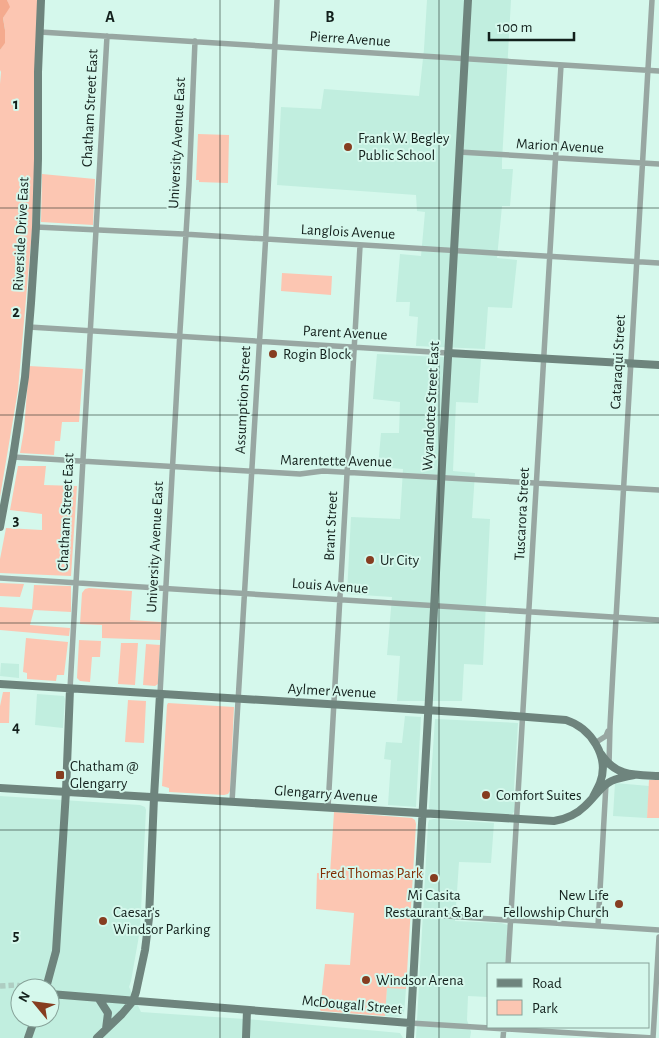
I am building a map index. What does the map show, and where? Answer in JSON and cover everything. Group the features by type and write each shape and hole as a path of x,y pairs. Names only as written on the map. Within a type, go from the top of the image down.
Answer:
{"main road":[{"name":"Riverside Drive East","path":"0,527 25,377 29,327 36,227 41,0"},
{"name":"Wyandotte Street East","path":"410,1038 468,0"},
{"name":"Parent Avenue","path":"448,353 659,365"},
{"name":"Aylmer Avenue","path":"0,684 560,718 572,721 585,730 609,765"},
{"name":"Chatham Street East","path":"49,978 56,951 66,792 70,688"},
{"name":"University Avenue East","path":"96,1038 133,1001 145,950 148,930 160,694"},
{"path":"593,797 602,774 602,764 597,746"},
{"path":"609,765 619,771 659,776"},
{"name":"Glengarry Avenue","path":"0,788 554,821 563,820 579,811 611,781 634,774"},
{"name":"McDougall Street","path":"60,995 410,1023"},
{"path":"99,999 108,1013 106,1029"},
{"path":"246,1038 247,1010"}],"street":[{"name":"Assumption Street","path":"232,802 277,0"},
{"name":"Cataraqui Street","path":"609,765 623,488 652,0"},
{"name":"Pierre Avenue","path":"40,32 659,71"},
{"name":"Chatham Street East","path":"70,688 107,36"},
{"name":"University Avenue East","path":"160,694 195,42"},
{"name":"Tuscarora Street","path":"508,963 561,65"},
{"name":"Marion Avenue","path":"459,152 659,164"},
{"name":"Langlois Avenue","path":"36,227 659,263"},
{"name":"Brant Street","path":"328,808 360,246"},
{"name":"Parent Avenue","path":"29,327 448,353"},
{"name":"Marentette Avenue","path":"13,457 300,474 323,471 659,490"},
{"name":"Louis Avenue","path":"0,578 659,620"},
{"path":"597,746 606,736 610,726"},
{"path":"598,926 606,784"},
{"path":"417,914 659,930"},
{"path":"653,1038 659,937"},
{"name":"McDougall Street","path":"410,1023 487,1027"},
{"path":"503,1038 504,1028"},
{"name":"McDougall Street","path":"504,1028 653,1038"}],"shaded area":[{"path":"0,0 7,0 10,7 3,18 5,43 0,50"},
{"path":"427,0 511,0 502,169 513,169 510,206 502,206 497,258 517,260 512,308 488,307 485,349 416,346 418,317 409,316 410,302 396,302 400,254 421,256 425,212 417,211 416,195 277,185 281,107 321,109 324,89 419,96"},
{"path":"377,354 481,359 478,403 456,402 453,471 475,473 472,518 490,519 483,665 464,664 462,701 397,701 400,656 387,655 392,597 347,594 351,517 400,519 403,469 378,467 381,433 399,433 400,402 373,399"},
{"path":"1,663 19,664 19,678 0,676"},
{"path":"37,694 64,696 63,728 35,725"},
{"path":"405,716 421,717 416,807 388,805 391,760 384,759 386,742 402,743"},
{"path":"435,719 518,723 514,787 515,811 512,814 508,816 432,811 429,808"},
{"path":"615,783 649,786 647,818 613,816"},
{"path":"0,796 140,805 145,807 140,930 129,987 141,1012 400,1033 403,1038 0,1038"},
{"path":"429,820 494,823 491,863 459,862 455,921 508,925 505,963 487,963 487,997 468,996 467,1020 471,1032 470,1038 416,1038"},
{"path":"387,987 406,989 404,1013 402,1016 385,1016"}],"green space":[{"path":"7,0 39,0 32,230 18,390 0,497 0,50 5,42 3,18 9,7"},
{"path":"198,134 229,135 228,183 199,182 199,180 196,180"},
{"path":"42,174 95,179 93,225 41,222"},
{"path":"282,273 332,276 331,295 281,291"},
{"path":"29,366 83,369 79,422 62,422 60,441 55,441 54,455 20,453 24,430"},
{"path":"18,466 46,466 44,485 77,486 71,576 0,573 0,559 6,528 42,530 42,514 10,510"},
{"path":"0,583 24,584 20,597 0,596"},
{"path":"34,585 71,586 71,612 34,610 30,625 70,628 69,636 0,630 0,607 32,609"},
{"path":"85,589 132,591 130,620 161,622 160,640 102,638 102,625 80,624 82,593"},
{"path":"26,638 68,642 64,675 57,675 56,681 27,679 27,673 23,672"},
{"path":"79,640 101,641 100,657 92,657 90,682 80,681 77,678"},
{"path":"121,643 138,643 135,685 118,684"},
{"path":"146,644 160,645 158,684 155,686 143,685"},
{"path":"3,692 10,692 9,723 0,723 0,706"},
{"path":"128,700 146,701 144,743 125,742"},
{"path":"168,703 234,707 230,791 228,794 169,792 169,788 162,786"},
{"path":"649,780 659,780 659,818 647,818"},
{"name":"Fred Thomas Park","path":"334,812 412,818 416,824 406,989 387,988 385,1016 320,1010 325,964 350,965 354,913 316,909 317,873 330,874"}],"tunnel":[{"path":"0,986 10,985"}],"place":[{"name":"Frank W. Begley Public School","path":"348,147"},
{"name":"Rogin Block","path":"273,354"},
{"name":"Ur City","path":"370,560"},
{"name":"Chatham @ Glengarry","path":"60,775"},
{"name":"Comfort Suites","path":"486,795"},
{"name":"Mi Casita Restaurant & Bar","path":"434,878"},
{"name":"New Life Fellowship Church","path":"619,904"},
{"name":"Caesar's Windsor Parking","path":"103,921"},
{"name":"Windsor Arena","path":"366,980"}]}
